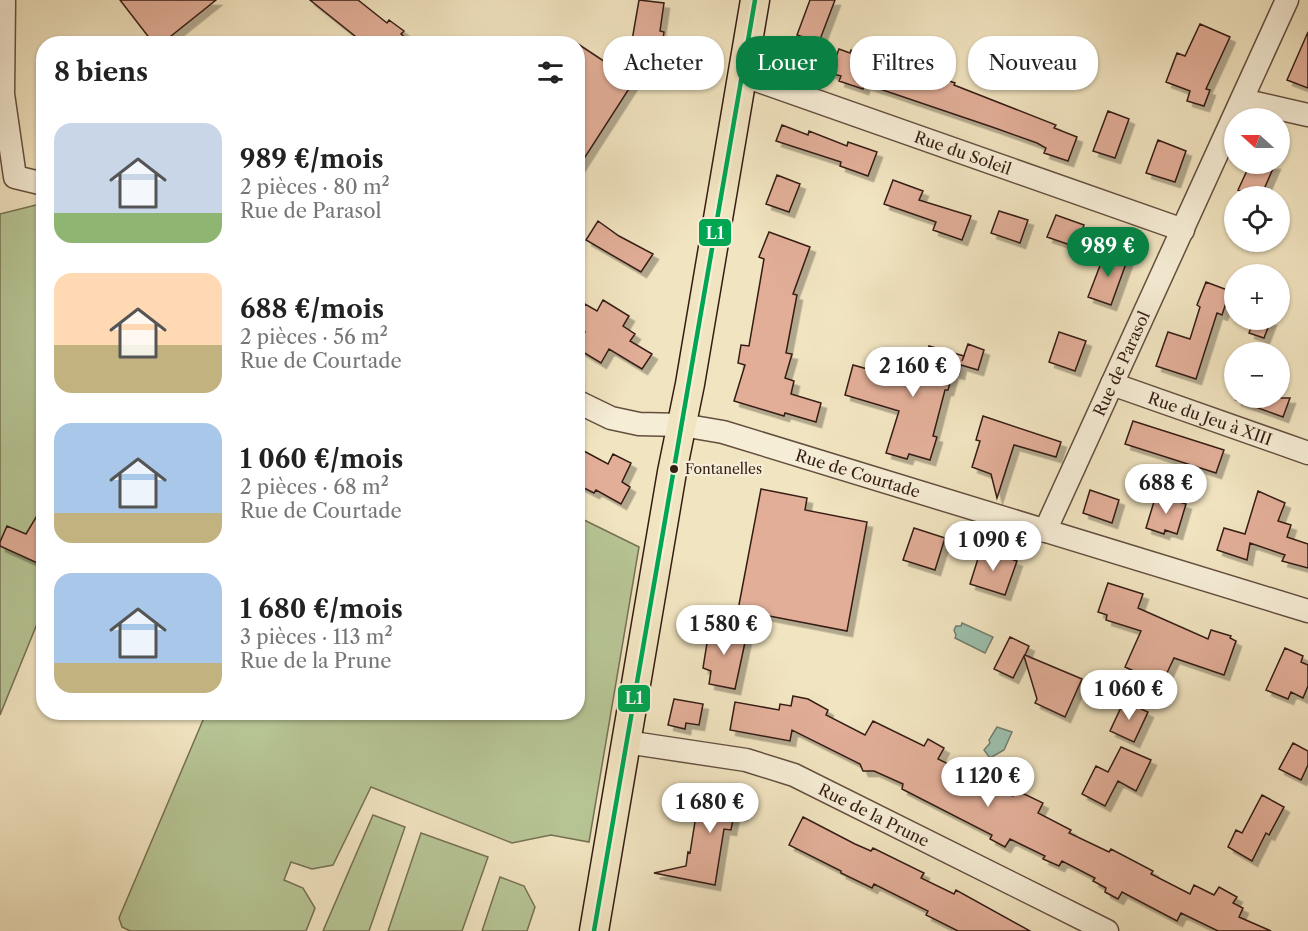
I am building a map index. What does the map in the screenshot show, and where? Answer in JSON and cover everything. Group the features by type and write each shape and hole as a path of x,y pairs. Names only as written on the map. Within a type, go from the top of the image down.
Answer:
{"main road":[{"path":"749,36 755,0"},
{"path":"594,931 739,90"}],"street":[{"path":"4,0 3,94 7,183 36,184"},
{"name":"Rue de Parasol","path":"1045,531 1287,0"},
{"name":"Rue du Soleil","path":"785,90 1183,230"},
{"path":"1242,100 1308,115"},
{"name":"Rue du Jeu à XIII","path":"1112,384 1308,453"},
{"name":"Rue de Courtade","path":"585,405 611,418 639,424 682,425 723,432 1308,611"},
{"name":"Rue de la Prune","path":"626,742 746,760 794,775 1107,931"}],"shaded area":[{"path":"36,205 36,626 0,715 0,214"},
{"path":"585,520 639,547 589,842 551,835 512,843 371,787 333,865 312,869 291,862 284,880 303,888 315,908 306,931 130,931 122,927 119,918 203,720 585,720"},
{"path":"962,623 993,637 985,653 955,638 954,630"},
{"path":"997,727 1012,732 1004,750 990,758 984,750"},
{"path":"373,815 405,827 369,931 323,931"},
{"path":"421,833 488,857 462,931 388,931"},
{"path":"500,877 524,886 535,907 527,931 482,931"}],"building":[{"path":"120,0 216,0 171,36 148,36"},
{"path":"310,0 358,0 387,23 389,20 404,31 401,34 403,36 355,36"},
{"path":"639,0 664,3 660,31 664,32 663,36 633,36"},
{"path":"810,0 835,0 821,36 797,35"},
{"path":"1200,24 1230,37 1206,89 1210,90 1204,106 1187,101 1190,91 1166,82 1177,53 1185,56"},
{"path":"1308,32 1308,88 1287,80"},
{"path":"585,49 603,61 603,90 628,90 585,157"},
{"path":"839,49 850,53 850,85 839,81 841,76 838,75"},
{"path":"956,86 1056,125 1054,128 1077,137 1068,161 1044,153 1046,148 1037,143 883,90 956,90"},
{"path":"1108,111 1129,119 1115,158 1093,151"},
{"path":"782,125 808,135 809,131 847,146 848,142 877,152 868,176 840,166 841,162 776,141"},
{"path":"1158,140 1186,151 1175,182 1146,173"},
{"path":"1245,174 1271,174 1265,186 1240,186"},
{"path":"777,175 800,184 789,212 766,204"},
{"path":"893,180 923,191 919,200 971,216 962,240 933,230 936,222 884,204"},
{"path":"999,211 1028,220 1020,243 991,233"},
{"path":"1056,215 1084,225 1076,247 1047,237"},
{"path":"598,221 619,236 653,254 641,272 586,240"},
{"path":"769,232 810,247 793,294 797,295 786,353 792,354 785,378 794,381 791,394 821,403 816,422 785,413 784,416 734,401 745,365 738,363 741,345 749,346 764,259 759,257"},
{"path":"1106,250 1128,258 1111,305 1088,297"},
{"path":"1206,282 1224,289 1224,309 1222,315 1217,313 1196,379 1156,366 1168,332 1190,339 1200,307 1197,305"},
{"path":"603,300 629,316 623,326 635,334 630,341 652,354 642,369 609,349 601,363 585,353 585,304 597,311"},
{"path":"1250,330 1267,330 1264,338 1249,333"},
{"path":"1059,332 1086,341 1075,371 1049,362"},
{"path":"968,344 984,350 978,370 961,365 959,374 953,372 948,390 945,390 933,436 937,437 930,460 909,454 907,459 886,453 899,411 845,395 853,365 918,383 929,346 964,356"},
{"path":"1258,408 1286,408 1283,417"},
{"path":"983,416 1061,442 1056,457 1014,445 997,498 991,474 972,467 980,441 976,440"},
{"path":"1133,421 1224,450 1216,473 1125,444"},
{"path":"585,452 608,464 613,454 631,463 622,482 630,487 621,504 596,490 594,493 585,488"},
{"path":"761,489 807,498 805,510 867,522 847,631 738,610"},
{"path":"1090,490 1119,500 1112,523 1083,513"},
{"path":"1258,491 1285,503 1278,521 1291,525 1287,537 1308,544 1308,568 1282,561 1285,555 1250,543 1247,560 1217,550 1224,528 1245,534"},
{"path":"1156,495 1186,504 1177,534 1165,530 1164,534 1146,528"},
{"path":"36,517 36,562 0,546 7,526 26,534"},
{"path":"914,528 945,538 935,570 903,560"},
{"path":"981,549 1017,561 1005,595 970,584"},
{"path":"1108,583 1143,594 1138,608 1208,639 1211,630 1231,636 1230,638 1236,641 1224,675 1174,658 1166,675 1161,672 1156,681 1125,667 1141,631 1106,620 1107,615 1098,612"},
{"path":"711,626 747,633 735,689 709,684 711,671 703,668 708,628 710,629"},
{"path":"1010,637 1029,646 1025,655 1082,679 1065,717 1035,703 1037,699 1024,656 1013,678 994,669"},
{"path":"1285,648 1303,656 1301,662 1308,665 1308,686 1303,698 1291,692 1288,699 1266,690"},
{"path":"793,696 808,699 828,710 826,715 865,735 873,721 924,746 928,739 944,748 938,759 1013,796 1016,790 1043,803 1038,813 1071,830 1069,833 1109,852 1111,849 1153,871 1151,874 1190,894 1194,885 1214,895 1219,887 1237,897 1233,903 1243,908 1239,917 1271,931 1218,931 1181,913 1177,921 1122,892 1118,899 1105,892 1106,888 1093,881 1095,878 1062,861 1059,866 1043,859 1045,856 1010,839 1005,847 990,839 992,835 902,789 903,784 874,771 863,771 860,764 792,730 790,741 730,730 735,702 779,710 780,704 791,706"},
{"path":"674,699 703,704 699,725 686,723 685,729 668,725"},
{"path":"1124,701 1148,712 1134,742 1110,731"},
{"path":"1293,743 1308,751 1308,765 1301,780 1279,769"},
{"path":"1121,747 1151,760 1136,791 1118,781 1105,806 1082,794 1096,766 1108,772"},
{"path":"724,785 746,793 742,815 734,814 731,830 724,829 715,885 654,873 686,866 698,803 704,804 708,786"},
{"path":"1262,795 1284,807 1269,835 1266,833 1252,861 1228,847 1236,830 1242,833"},
{"path":"803,817 855,844 871,851 873,848 924,873 921,878 954,894 956,890 1030,931 958,931 926,915 928,911 874,884 872,888 841,873 789,845"}],"transit line":[{"name":"L1","path":"594,931 755,0"}],"place":[{"name":"Fontanelles","path":"674,469"}]}
